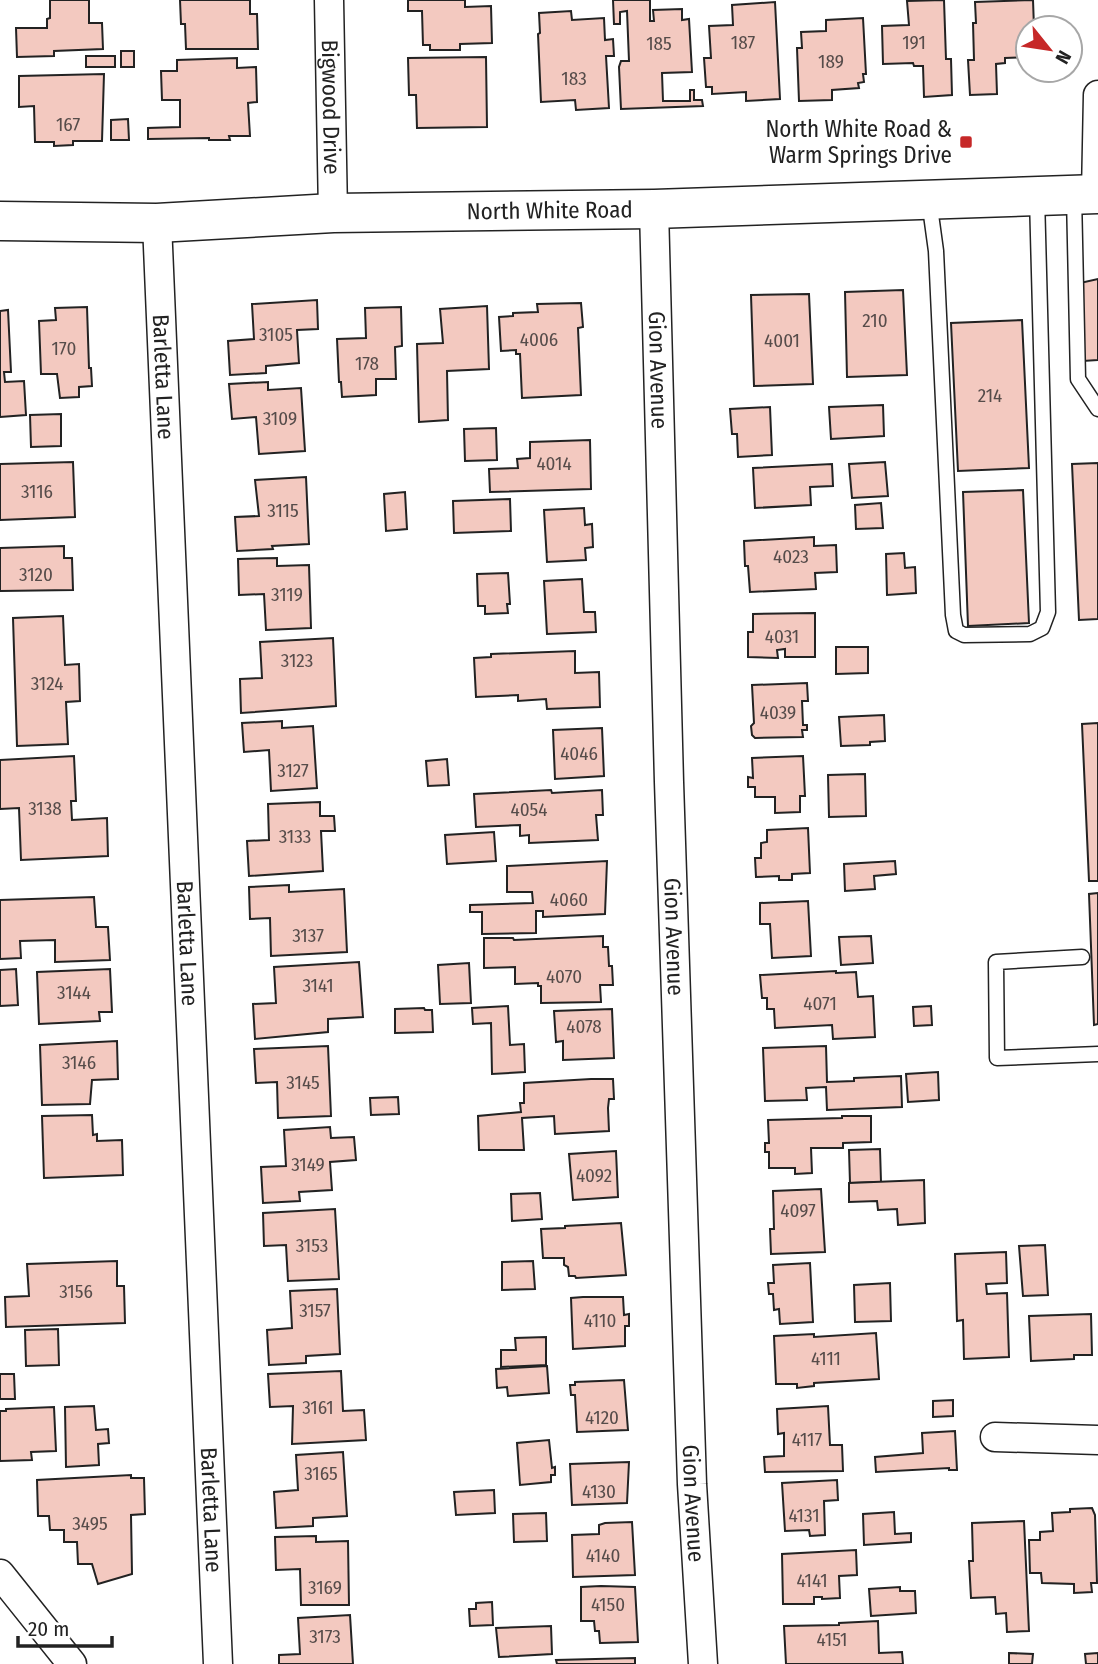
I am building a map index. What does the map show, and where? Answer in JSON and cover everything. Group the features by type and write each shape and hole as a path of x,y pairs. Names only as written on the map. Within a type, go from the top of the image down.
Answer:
{"main road":[{"name":"North White Road","path":"0,221 157,223 333,214 654,209 1089,194"}],"street":[{"name":"Bigwood Drive","path":"329,0 333,214"},
{"path":"1089,194 1098,94"},
{"name":"Gion Avenue","path":"654,209 669,796 690,1429 703,1664"},
{"name":"Barletta Lane","path":"157,223 218,1664"},
{"path":"995,1437 1098,1440"},
{"path":"6,1591 72,1664"}],"lane":[{"path":"1089,194 1078,379 1098,409"},
{"path":"929,200 936,251 953,615 956,631 964,635 1030,634 1042,628 1048,612 1037,196"},
{"path":"1082,957 996,962 997,1058 1098,1054"}],"building":[{"path":"50,0 89,0 89,23 102,23 103,49 54,51 54,56 17,57 16,28 47,28"},
{"path":"180,0 250,0 250,14 257,14 258,49 186,49"},
{"path":"408,0 465,0 465,7 491,6 492,43 460,44 460,50 430,50 430,45 423,45 422,11 408,11"},
{"path":"613,0 650,0 650,21 654,21 653,10 682,9 682,20 689,19 692,72 662,73 663,101 690,101 690,90 694,90 694,100 702,100 703,106 621,109 619,67 621,61 629,61 627,11 620,12 620,24 614,24"},
{"path":"944,0 946,59 951,59 952,95 924,97 923,66 914,66 913,63 883,64 882,26 909,25 907,1"},
{"path":"1033,0 1034,14 1014,14 1014,58 1005,58 1005,63 996,64 997,94 970,95 968,60 974,60 975,2"},
{"path":"775,2 780,99 746,101 746,92 712,94 712,87 706,87 704,58 711,58 709,26 733,25 732,5"},
{"path":"571,11 572,20 604,18 605,40 613,39 614,56 606,56 609,108 576,110 575,100 541,102 539,13"},
{"path":"863,18 866,74 863,74 864,82 858,83 859,88 832,90 832,100 799,101 797,48 802,48 801,32 826,31 826,20"},
{"path":"121,51 134,51 134,67 121,67"},
{"path":"86,56 115,56 115,67 86,67"},
{"path":"486,57 487,127 417,128 416,95 409,95 408,58"},
{"path":"237,58 237,68 256,67 257,102 248,103 250,136 229,136 230,140 148,139 148,128 180,127 180,100 162,100 161,71 177,71 177,60"},
{"path":"104,74 102,141 73,141 73,145 54,146 54,142 35,142 34,106 19,107 19,76"},
{"path":"128,119 129,140 111,140 111,120"},
{"path":"1098,279 1098,360 1083,361 1080,283"},
{"path":"903,290 907,375 847,377 845,292"},
{"path":"809,294 813,384 754,386 751,295"},
{"path":"317,300 318,329 297,330 299,363 266,366 266,373 230,375 228,341 254,339 252,304"},
{"path":"581,303 583,327 578,328 581,395 522,398 520,354 516,354 516,350 501,351 499,317 513,316 513,313 538,312 537,304"},
{"path":"487,306 489,369 447,371 448,420 419,422 417,344 443,343 440,309"},
{"path":"87,307 92,386 79,387 79,397 60,398 57,374 41,374 39,321 56,320 55,308"},
{"path":"401,307 402,346 395,347 396,379 376,379 376,395 342,397 337,339 366,338 365,308"},
{"path":"8,310 11,372 4,372 5,382 24,381 26,415 0,417 0,311"},
{"path":"1022,320 1029,468 958,471 951,323"},
{"path":"268,382 268,390 301,388 305,451 259,454 256,417 232,419 229,384"},
{"path":"883,405 884,436 831,439 829,407"},
{"path":"770,407 772,455 738,457 737,434 732,434 730,409"},
{"path":"61,414 61,446 31,447 30,415"},
{"path":"496,428 497,460 465,461 464,429"},
{"path":"590,440 591,489 490,492 489,469 518,468 517,459 530,458 530,442"},
{"path":"73,462 75,517 0,520 0,464"},
{"path":"885,462 888,496 852,498 849,464"},
{"path":"1098,463 1098,619 1079,620 1072,464"},
{"path":"832,464 833,486 810,487 811,505 755,508 753,468"},
{"path":"306,477 309,544 237,551 235,517 259,516 255,480"},
{"path":"1023,490 1029,623 968,626 963,492"},
{"path":"405,492 407,529 386,531 384,494"},
{"path":"510,499 511,531 454,533 453,501"},
{"path":"881,503 883,528 856,529 855,505"},
{"path":"584,508 585,525 592,524 593,547 585,548 586,560 547,562 544,510"},
{"path":"814,537 814,546 836,545 837,572 815,573 816,589 750,592 744,541"},
{"path":"64,546 64,558 72,558 73,590 0,591 0,548"},
{"path":"904,553 905,568 915,567 916,593 887,595 886,554"},
{"path":"277,558 277,566 309,565 311,628 266,630 264,594 239,595 238,559"},
{"path":"508,573 508,613 485,614 485,606 478,606 477,574"},
{"path":"582,579 584,612 595,612 596,632 547,634 544,581"},
{"path":"815,613 815,657 785,657 785,649 777,650 778,658 748,657 748,632 753,632 753,614"},
{"path":"63,616 65,665 79,664 80,701 66,702 68,744 17,746 13,618"},
{"path":"333,638 336,706 241,713 240,679 262,678 260,642"},
{"path":"836,647 868,647 868,673 836,674"},
{"path":"575,651 575,673 599,672 600,707 547,709 546,699 518,701 518,695 476,697 474,658 491,657 491,654"},
{"path":"807,683 808,701 802,701 803,725 807,725 807,730 802,730 803,737 755,738 752,735 752,685"},
{"path":"884,715 885,741 870,742 870,745 841,746 839,717"},
{"path":"282,721 282,728 313,726 317,788 271,791 269,750 244,752 242,723"},
{"path":"1098,723 1098,881 1089,881 1082,724"},
{"path":"602,728 604,776 555,779 553,730"},
{"path":"74,756 76,801 71,801 72,820 107,818 108,856 21,860 19,808 0,809 0,760"},
{"path":"803,756 805,796 800,796 800,812 775,813 775,797 755,797 755,787 748,787 748,777 753,778 752,758"},
{"path":"447,759 449,785 428,786 426,761"},
{"path":"865,774 866,816 829,817 828,775"},
{"path":"551,790 552,793 602,790 603,815 596,815 598,840 529,843 529,835 520,836 520,825 476,827 474,794"},
{"path":"320,802 320,816 334,816 335,831 321,831 323,871 249,876 247,841 269,840 268,804"},
{"path":"808,828 810,873 792,874 792,880 779,880 779,876 756,877 755,858 761,858 761,843 767,842 767,830"},
{"path":"494,832 496,861 447,864 445,835"},
{"path":"607,861 605,914 543,917 543,911 536,911 536,933 482,934 482,912 470,912 470,905 533,903 532,892 507,892 507,866"},
{"path":"895,861 896,874 874,876 875,889 845,891 844,864"},
{"path":"289,885 289,892 344,889 347,952 271,956 270,918 250,919 249,887"},
{"path":"1098,893 1098,1024 1094,1025 1089,894"},
{"path":"94,897 96,927 108,927 110,960 55,962 55,940 20,941 21,958 0,959 0,900"},
{"path":"808,901 811,956 772,958 770,924 760,924 760,903"},
{"path":"603,936 603,947 608,947 609,966 612,966 613,985 600,985 601,1002 541,1003 541,986 538,986 538,983 515,984 515,967 484,968 484,938 514,940"},
{"path":"871,936 873,963 841,965 839,937"},
{"path":"359,962 363,1017 328,1019 328,1032 255,1039 253,1004 276,1003 274,967"},
{"path":"469,963 471,1003 440,1004 438,965"},
{"path":"16,969 18,1005 0,1006 0,970"},
{"path":"110,969 112,1012 99,1012 100,1021 39,1024 37,972"},
{"path":"856,972 858,997 873,996 875,1037 833,1039 832,1025 775,1028 774,1009 767,1009 767,998 762,998 760,975"},
{"path":"508,1006 510,1045 524,1044 525,1072 492,1074 491,1023 473,1024 472,1008"},
{"path":"931,1006 932,1025 914,1026 913,1007"},
{"path":"395,1009 432,1010 433,1032 395,1033"},
{"path":"612,1009 614,1058 563,1060 563,1041 556,1042 554,1011"},
{"path":"117,1041 118,1079 92,1080 90,1104 42,1105 40,1045"},
{"path":"328,1046 331,1116 278,1118 277,1082 256,1083 254,1049"},
{"path":"826,1046 827,1082 901,1076 902,1107 827,1110 826,1087 806,1088 807,1100 765,1101 763,1048"},
{"path":"938,1072 939,1100 908,1102 906,1074"},
{"path":"613,1079 614,1099 609,1099 608,1108 609,1131 555,1134 554,1116 522,1118 524,1150 479,1150 478,1116 521,1112 524,1083"},
{"path":"398,1097 399,1114 371,1115 370,1098"},
{"path":"92,1115 93,1135 97,1134 97,1141 122,1140 123,1175 44,1178 42,1116"},
{"path":"871,1116 871,1142 843,1143 843,1148 811,1148 812,1173 795,1174 795,1168 769,1168 769,1152 765,1152 765,1143 769,1143 768,1120"},
{"path":"330,1127 331,1138 354,1137 356,1160 330,1162 332,1190 299,1192 300,1201 263,1203 261,1167 286,1166 284,1130"},
{"path":"880,1149 881,1182 850,1183 849,1150"},
{"path":"616,1151 618,1197 573,1200 569,1154"},
{"path":"924,1180 925,1223 898,1225 897,1209 878,1210 877,1201 849,1202 849,1183"},
{"path":"821,1189 825,1252 771,1254 770,1229 774,1229 773,1191"},
{"path":"540,1193 542,1219 512,1221 511,1194"},
{"path":"335,1209 339,1279 288,1281 286,1245 264,1246 263,1213"},
{"path":"621,1223 626,1275 576,1278 569,1276 564,1258 543,1258 541,1229"},
{"path":"1045,1245 1048,1295 1023,1296 1019,1246"},
{"path":"1006,1252 1007,1283 986,1284 987,1294 1007,1293 1009,1357 964,1359 963,1320 957,1321 955,1254"},
{"path":"117,1261 117,1286 124,1286 125,1323 6,1327 5,1297 29,1296 27,1264"},
{"path":"533,1261 535,1289 502,1290 502,1262"},
{"path":"810,1263 813,1322 780,1324 779,1309 774,1310 773,1294 769,1294 768,1283 774,1283 773,1265"},
{"path":"890,1283 891,1321 855,1322 854,1285"},
{"path":"337,1289 340,1354 306,1356 306,1363 269,1365 267,1330 292,1328 290,1291"},
{"path":"623,1297 624,1315 629,1314 629,1326 625,1326 625,1346 573,1349 571,1298"},
{"path":"1091,1314 1092,1355 1074,1355 1074,1359 1031,1361 1029,1316"},
{"path":"58,1329 59,1365 26,1366 25,1330"},
{"path":"876,1333 879,1379 814,1383 814,1386 797,1388 797,1384 776,1384 774,1336 814,1334 814,1337"},
{"path":"546,1337 546,1365 501,1367 501,1350 516,1350 515,1338"},
{"path":"547,1366 549,1393 508,1396 507,1387 497,1388 496,1369"},
{"path":"341,1371 343,1411 364,1410 366,1440 292,1444 293,1406 270,1407 268,1374"},
{"path":"0,1374 14,1374 15,1399 0,1399"},
{"path":"624,1380 628,1430 577,1432 575,1395 571,1395 570,1385 575,1385 575,1382"},
{"path":"953,1400 953,1416 933,1417 933,1401"},
{"path":"94,1406 96,1430 108,1429 109,1443 98,1444 99,1465 66,1467 65,1407"},
{"path":"828,1406 830,1445 842,1445 843,1471 765,1472 764,1457 784,1456 784,1433 778,1434 777,1409"},
{"path":"54,1407 56,1451 31,1452 32,1460 0,1461 0,1411"},
{"path":"955,1431 957,1470 949,1468 876,1472 875,1457 923,1453 922,1433"},
{"path":"549,1440 552,1468 555,1467 551,1482 520,1485 517,1443"},
{"path":"343,1452 347,1516 313,1518 313,1526 276,1528 274,1492 298,1490 296,1455"},
{"path":"629,1462 627,1503 572,1505 570,1464"},
{"path":"131,1475 131,1478 144,1478 145,1514 131,1515 132,1574 98,1584 92,1564 78,1564 77,1542 64,1542 64,1530 50,1530 49,1516 38,1516 37,1480"},
{"path":"837,1480 838,1500 824,1501 825,1535 810,1536 809,1530 785,1531 782,1483"},
{"path":"494,1490 495,1513 456,1515 454,1492"},
{"path":"1092,1508 1095,1515 1097,1583 1091,1583 1092,1592 1074,1593 1074,1584 1042,1583 1041,1573 1030,1573 1029,1540 1040,1540 1040,1532 1053,1531 1052,1513"},
{"path":"894,1512 895,1534 911,1533 911,1542 864,1545 863,1514"},
{"path":"546,1513 547,1541 514,1542 513,1514"},
{"path":"1024,1521 1029,1631 1007,1632 1006,1613 996,1614 995,1597 971,1598 969,1561 973,1561 972,1523"},
{"path":"632,1522 635,1575 573,1577 572,1535 599,1534 599,1525 605,1523"},
{"path":"316,1536 316,1542 348,1541 349,1605 301,1605 300,1569 276,1570 275,1537"},
{"path":"856,1550 857,1575 839,1576 840,1598 814,1597 814,1604 783,1604 782,1554"},
{"path":"581,1587 635,1587 638,1642 600,1643 599,1631 595,1631 594,1621 581,1621"},
{"path":"900,1587 900,1591 915,1591 916,1613 871,1616 869,1589"},
{"path":"492,1602 493,1625 470,1626 469,1609 476,1609 476,1603"},
{"path":"350,1615 353,1664 279,1664 279,1655 300,1654 298,1618"},
{"path":"878,1621 879,1653 902,1652 903,1664 786,1664 784,1626"},
{"path":"551,1626 552,1654 499,1657 496,1628"},
{"path":"1009,1653 1033,1654 1032,1664 1009,1664"},
{"path":"1098,1653 1098,1664 1086,1664 1085,1654"},
{"path":"635,1658 635,1664 557,1664 556,1660"}],"place":[{"name":"North White Road & Warm Springs Drive","path":"966,142"}]}
